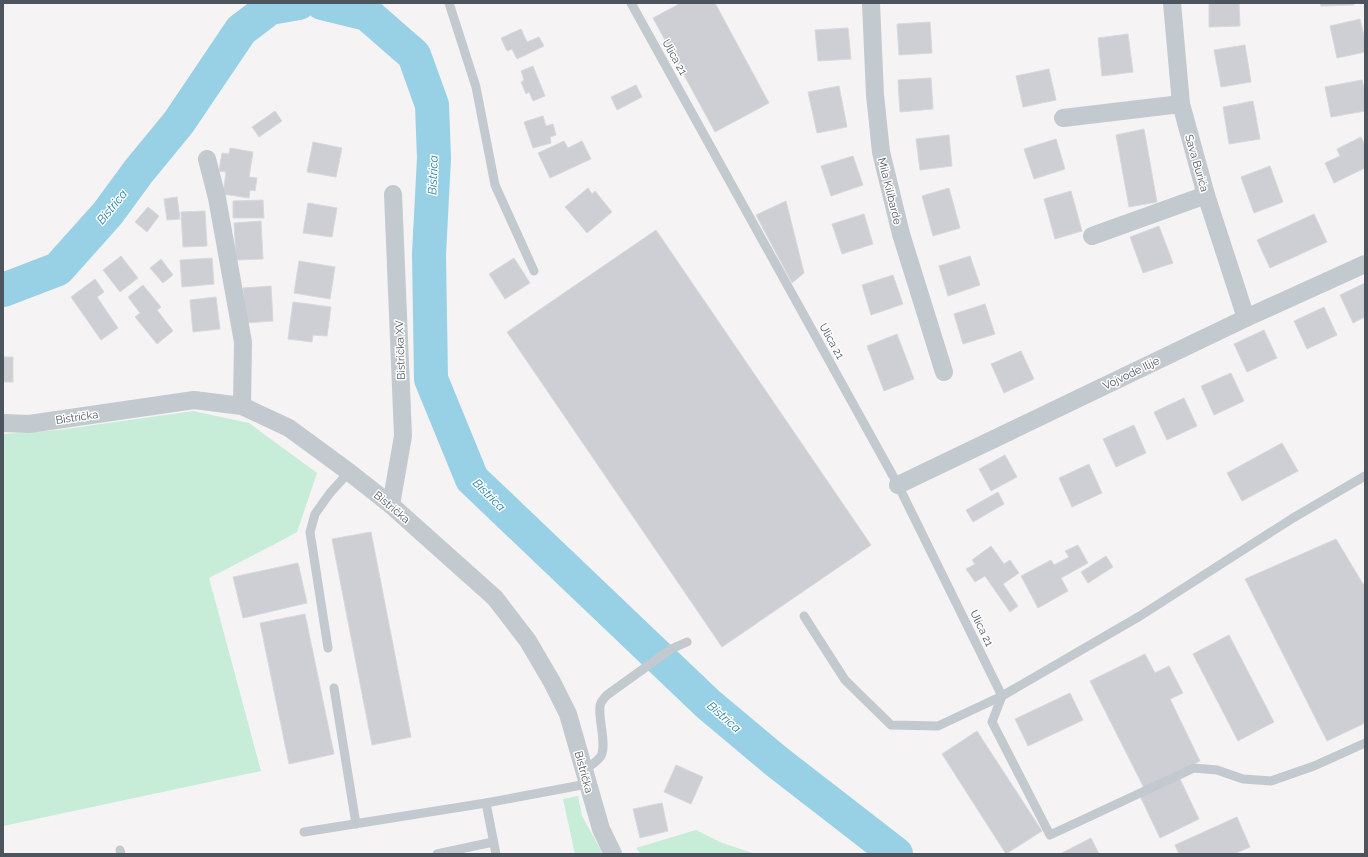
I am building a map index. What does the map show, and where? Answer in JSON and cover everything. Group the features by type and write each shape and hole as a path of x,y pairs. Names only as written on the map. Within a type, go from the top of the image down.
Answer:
{"street":[{"name":"Mila Kilibarde","path":"871,3 875,95 881,152 901,234 944,372"},
{"name":"Sava Burića","path":"1172,3 1180,104 1206,195 1246,318"},
{"path":"1063,118 1180,104"},
{"path":"207,159 217,198 242,342 242,406"},
{"name":"Bistrička XV","path":"391,505 403,436 393,194"},
{"path":"1092,236 1206,195"},
{"name":"Vojvode Ilije","path":"898,485 1246,318 1365,264"},
{"name":"Bistrička","path":"3,423 29,424 194,400 242,406 289,428 391,505 495,598 528,641 552,682 568,714 601,829 612,854"}],"lane":[{"path":"449,3 476,87 496,185 534,271"},
{"name":"Ulica 21","path":"631,3 898,485 1002,696"},
{"path":"328,648 310,532 315,514 349,472"},
{"path":"804,616 845,680 891,725 938,726 1002,696 1140,616 1293,518 1365,476"},
{"path":"304,832 486,803 586,777 602,754 600,706 602,700 628,679 671,649 687,642"},
{"path":"334,688 356,824"},
{"path":"1002,696 992,722 1050,835 1194,768 1218,770 1243,779 1271,781 1314,766 1365,743"},
{"path":"486,803 496,854"},
{"path":"437,854 494,842"}],"green space":[{"path":"193,411 249,423 317,473 297,532 209,578 261,771 3,826 3,434 59,430"},
{"path":"578,796 582,816 603,854 575,854 563,799"},
{"path":"696,830 722,843 756,854 641,854 636,848"}],"building":[{"path":"681,3 715,3 769,103 715,132 653,18"},
{"path":"1209,3 1239,3 1240,26 1209,27"},
{"path":"1320,3 1354,3 1354,5 1321,6"},
{"path":"1360,19 1365,40 1365,52 1337,58 1330,26"},
{"path":"930,22 932,53 899,55 897,24"},
{"path":"848,28 851,59 818,61 815,30"},
{"path":"521,29 527,42 539,37 544,46 517,59 512,49 507,51 501,38"},
{"path":"1128,34 1133,72 1102,76 1098,38"},
{"path":"1245,45 1251,82 1221,87 1214,50"},
{"path":"533,66 545,96 533,101 529,92 526,94 521,82 524,80 521,71"},
{"path":"1049,69 1056,100 1023,107 1016,76"},
{"path":"931,78 933,109 900,112 898,80"},
{"path":"1362,80 1365,92 1365,111 1331,117 1325,87"},
{"path":"636,85 642,97 617,110 611,97"},
{"path":"839,86 847,127 817,133 808,92"},
{"path":"1253,101 1260,139 1229,144 1223,107"},
{"path":"275,111 282,121 259,137 252,127"},
{"path":"543,116 546,126 553,124 556,135 550,137 551,143 533,148 524,122"},
{"path":"1144,129 1157,202 1129,207 1116,135"},
{"path":"949,135 952,166 920,170 916,139"},
{"path":"1361,137 1365,145 1365,168 1334,183 1325,163 1340,156 1337,149"},
{"path":"1056,139 1065,169 1034,179 1024,149"},
{"path":"564,141 568,148 582,141 591,159 550,178 538,153"},
{"path":"313,142 342,148 336,177 307,172"},
{"path":"230,148 253,152 249,177 257,178 255,191 250,190 249,198 223,194 226,172 219,171 222,153 229,154"},
{"path":"853,156 863,185 831,196 821,166"},
{"path":"1270,166 1283,202 1254,213 1241,177"},
{"path":"588,188 592,194 595,191 612,212 587,233 565,207"},
{"path":"949,188 960,228 933,236 922,196"},
{"path":"1071,191 1082,231 1055,239 1044,199"},
{"path":"177,197 180,219 167,220 164,199"},
{"path":"263,200 264,218 233,218 233,201"},
{"path":"786,201 804,273 792,283 756,215"},
{"path":"308,203 337,208 332,237 303,233"},
{"path":"148,207 159,216 147,232 135,222"},
{"path":"205,211 207,246 183,247 181,212"},
{"path":"864,214 873,244 842,254 832,224"},
{"path":"1314,214 1327,242 1270,268 1257,240"},
{"path":"261,221 263,259 236,260 234,223"},
{"path":"1159,226 1173,263 1143,273 1130,237"},
{"path":"656,230 871,545 722,647 507,332"},
{"path":"121,256 138,278 120,292 103,270"},
{"path":"970,256 980,285 948,296 939,266"},
{"path":"212,258 214,284 182,287 180,260"},
{"path":"514,258 530,283 505,299 489,274"},
{"path":"161,259 173,275 163,283 150,268"},
{"path":"299,261 335,267 330,299 294,293"},
{"path":"893,275 903,304 871,315 862,285"},
{"path":"95,279 104,292 97,297 118,328 101,340 71,297"},
{"path":"1365,283 1365,317 1353,323 1340,295"},
{"path":"143,285 161,307 157,310 173,331 157,344 135,317 140,313 128,297"},
{"path":"271,286 273,321 246,323 243,288"},
{"path":"216,297 220,329 193,332 190,300"},
{"path":"293,302 331,307 327,336 313,335 312,342 288,339"},
{"path":"985,304 995,334 963,344 954,314"},
{"path":"1324,307 1337,335 1307,349 1294,321"},
{"path":"1264,330 1277,358 1247,372 1234,344"},
{"path":"897,334 914,379 884,391 867,346"},
{"path":"1021,351 1034,379 1004,393 991,364"},
{"path":"3,357 13,357 13,382 3,382"},
{"path":"1231,373 1244,401 1214,415 1201,386"},
{"path":"1184,398 1197,426 1167,440 1154,412"},
{"path":"1134,425 1146,453 1116,467 1103,439"},
{"path":"1282,443 1298,471 1242,501 1227,473"},
{"path":"1005,455 1017,477 991,491 979,469"},
{"path":"1089,464 1102,493 1072,507 1059,478"},
{"path":"998,492 1004,504 973,522 966,510"},
{"path":"371,532 411,737 372,745 332,539"},
{"path":"1336,539 1363,584 1365,583 1365,723 1327,741 1245,579"},
{"path":"1078,545 1088,563 1061,578 1068,591 1038,608 1021,576 1051,560 1054,565 1069,557 1065,551"},
{"path":"991,546 1004,564 1010,560 1019,573 1003,584 1018,606 1010,612 985,576 975,582 966,569 975,564 972,560"},
{"path":"1106,556 1113,567 1088,583 1081,572"},
{"path":"298,563 307,603 243,618 233,577"},
{"path":"305,614 334,754 289,764 260,623"},
{"path":"1229,635 1274,722 1238,741 1193,654"},
{"path":"1145,654 1155,673 1169,666 1183,693 1170,699 1200,761 1144,788 1090,681"},
{"path":"1070,693 1083,720 1028,746 1015,719"},
{"path":"977,731 1042,831 1006,854 942,754"},
{"path":"676,765 703,777 691,804 664,792"},
{"path":"1179,777 1199,819 1160,838 1140,796"},
{"path":"662,803 668,831 640,838 633,809"},
{"path":"1237,817 1250,847 1234,854 1179,854 1175,845"},
{"path":"1091,838 1099,854 1060,854"}],"waterway":[{"name":"Bistrica","path":"3,290 58,269 108,213 138,172 179,122 241,30 270,8 299,3"},
{"name":"Bistrica","path":"322,3 367,14 414,55 432,105 434,158 429,254 431,379 472,479 708,704 776,761 896,854"}]}
